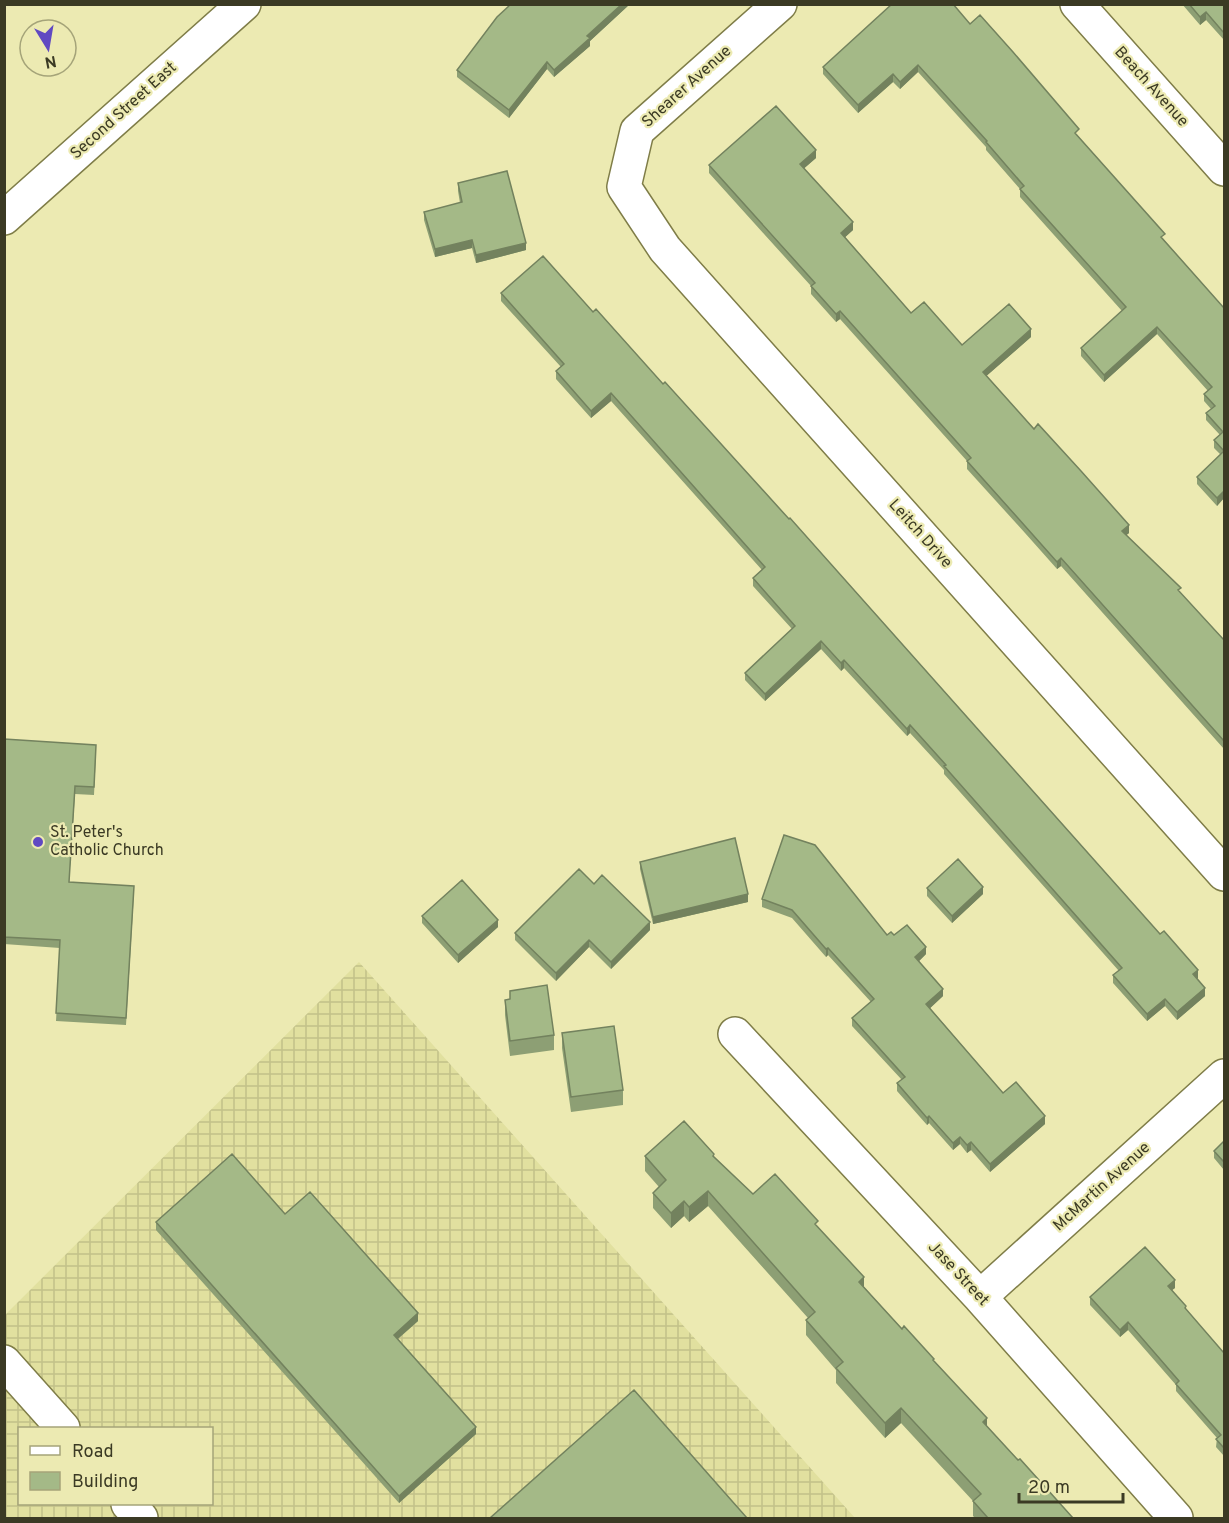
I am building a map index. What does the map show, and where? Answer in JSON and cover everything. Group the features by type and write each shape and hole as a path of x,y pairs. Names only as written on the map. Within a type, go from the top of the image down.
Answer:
{"street":[{"name":"Second Street East","path":"4,218 244,4"},
{"name":"Shearer Avenue","path":"624,187 637,131 780,4"},
{"name":"Beach Avenue","path":"1077,4 1224,170"},
{"name":"Leitch Drive","path":"624,187 664,249 1224,874"},
{"name":"Jase Street","path":"735,1034 980,1297 1176,1518"},
{"name":"McMartin Avenue","path":"980,1297 1224,1076"},
{"path":"4,1362 62,1427"},
{"path":"130,1505 141,1518"}],"shaded area":[{"path":"359,962 855,1518 5,1518 5,1315"}],"building":[{"path":"511,4 622,4 587,36 590,38 554,70 547,62 509,110 457,70 497,17"},
{"path":"892,4 953,4 970,24 980,15 1079,129 1075,133 1165,234 1161,237 1224,308 1224,451 1214,440 1223,432 1206,413 1215,406 1204,394 1212,387 1157,327 1104,375 1081,348 1126,307 1020,189 1024,186 987,141 918,65 900,82 893,74 858,105 823,67"},
{"path":"1189,4 1224,4 1224,33 1206,12 1200,17"},
{"path":"776,106 816,150 800,164 853,222 841,233 911,313 924,302 962,345 1009,304 1031,329 983,372 1034,429 1038,424 1081,471 1129,525 1122,531 1181,588 1178,590 1224,640 1224,741 1061,558 1057,562 967,461 971,458 840,311 836,314 811,286 815,283 709,165"},
{"path":"507,171 526,243 476,255 472,240 435,249 424,212 462,202 458,183"},
{"path":"543,256 593,312 596,309 663,384 665,382 790,518 1160,934 1164,931 1198,970 1193,974 1205,988 1177,1012 1165,999 1147,1014 1113,975 1122,968 944,766 946,765 910,725 907,729 844,660 841,663 821,641 765,694 745,673 795,626 753,578 765,567 611,393 591,411 556,371 564,364 501,293"},
{"path":"1224,451 1224,491 1217,498 1197,477"},
{"name":"St. Peter's Catholic Church","path":"4,739 96,745 94,787 75,786 69,882 134,886 126,1018 56,1013 60,940 4,937"},
{"path":"784,835 815,845 887,935 891,932 894,935 907,925 926,947 915,957 943,989 926,1004 1003,1093 1016,1082 1045,1116 990,1164 971,1142 967,1145 960,1137 953,1143 929,1116 927,1118 897,1083 905,1077 852,1018 874,999 792,910 762,899"},
{"path":"735,838 748,894 653,917 640,862"},
{"path":"958,859 983,887 952,916 927,888"},
{"path":"579,869 594,884 602,875 650,922 611,962 589,940 556,973 515,933"},
{"path":"462,880 498,920 458,955 422,916"},
{"path":"547,985 554,1035 510,1041 505,1000 510,999 510,991"},
{"path":"614,1026 623,1090 571,1097 562,1033"},
{"path":"684,1121 714,1154 713,1156 753,1194 775,1174 818,1221 815,1224 864,1277 859,1282 902,1329 904,1326 934,1359 987,1418 983,1422 1073,1518 988,1518 973,1501 981,1494 901,1408 885,1423 836,1368 843,1362 806,1320 815,1312 708,1191 689,1207 684,1201 671,1213 653,1193 666,1180 645,1156"},
{"path":"1224,1141 1224,1162 1214,1151"},
{"path":"232,1154 285,1214 310,1192 418,1313 394,1335 476,1427 399,1496 156,1222"},
{"path":"1145,1247 1175,1280 1168,1286 1224,1353 1224,1448 1216,1439 1221,1435 1176,1384 1179,1381 1128,1322 1120,1330 1090,1297"},
{"path":"634,1390 747,1518 490,1518"}],"place":[{"name":"St. Peter's Catholic Church","path":"38,842"}]}
